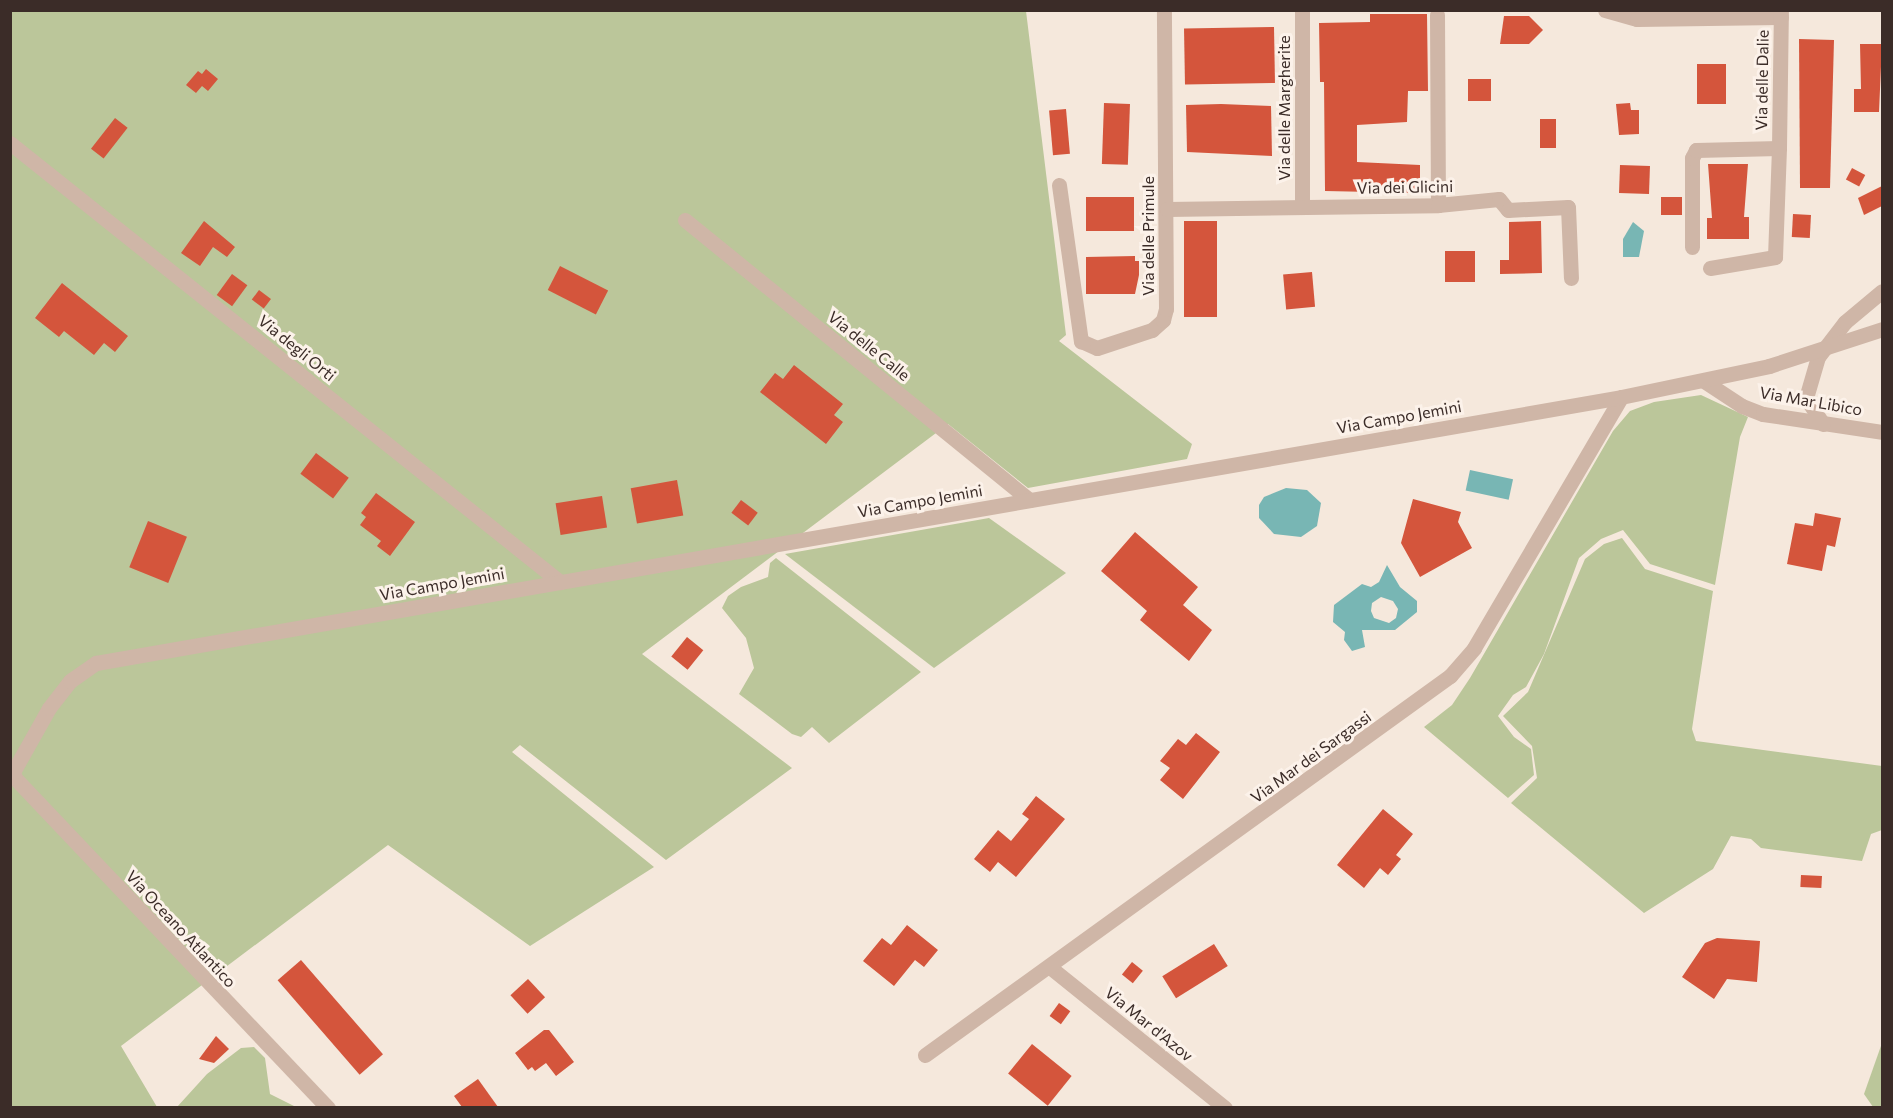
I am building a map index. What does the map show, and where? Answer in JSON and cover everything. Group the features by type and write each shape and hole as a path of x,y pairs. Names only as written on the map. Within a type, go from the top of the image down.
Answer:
{"street":[{"name":"Via delle Primule","path":"1059,185 1077,333 1088,347 1143,334 1163,320 1167,209 1164,10"},
{"name":"Via delle Margherite","path":"1302,10 1302,206"},
{"path":"1605,10 1637,19 1781,14"},
{"name":"Via delle Dalie","path":"1692,247 1692,158 1696,150 1779,148 1781,14"},
{"path":"1437,15 1438,206"},
{"name":"Via degli Orti","path":"10,143 560,582"},
{"path":"1710,268 1775,257 1779,148"},
{"name":"Via dei Glicini","path":"1167,209 1438,206 1499,199 1508,210 1568,207 1571,278"},
{"name":"Via delle Calle","path":"685,220 1030,500"},
{"path":"1822,424 1808,407 1806,391 1824,348 1845,322 1882,291"},
{"name":"Via Campo Jemini","path":"14,772 49,708 70,681 96,663 1621,397 1704,381 1824,348 1882,329"},
{"name":"Via Mar Libico","path":"1704,381 1753,410 1822,424 1882,432"},
{"name":"Via Mar dei Sargassi","path":"925,1055 1051,968 1458,669 1474,648 1621,397"},
{"name":"Via Oceano Atlantico","path":"14,772 34,799 328,1107"},
{"name":"Via Mar d'Azov","path":"1051,968 1225,1107"}],"green space":[{"path":"10,11 1026,11 1066,335 1059,341 1192,444 1187,459 1028,488 948,424 642,654 792,768 666,860 520,745 512,752 654,867 530,946 388,845 121,1046 157,1107 11,1107"},
{"path":"1701,395 1748,417 1740,437 1715,585 1650,564 1623,530 1601,539 1579,558 1544,654 1526,687 1513,695 1498,716 1514,737 1531,749 1534,775 1508,798 1424,727 1452,705 1470,678 1613,431 1630,411 1654,402"},
{"path":"989,518 1066,573 934,668 785,554"},
{"path":"1622,538 1645,569 1713,591 1692,729 1696,741 1882,766 1882,830 1871,834 1862,861 1761,848 1751,839 1731,836 1713,869 1644,913 1511,803 1537,778 1532,746 1503,716 1528,692 1585,559 1604,544"},
{"path":"776,558 921,672 829,743 812,727 801,737 792,734 739,694 754,668 746,638 722,608 728,596 741,587 768,577 770,563"},
{"path":"1882,1043 1882,1107 1873,1107 1864,1094"},
{"path":"254,1047 265,1058 270,1094 296,1107 177,1107 207,1074 241,1048"}],"water":[{"path":"1633,222 1644,231 1639,257 1623,257 1623,239"},
{"path":"1470,470 1513,479 1509,500 1466,491"},
{"path":"1286,488 1307,490 1321,503 1317,526 1301,537 1274,534 1259,518 1259,505 1264,497"},
{"path":"1387,565 1400,587 1417,601 1417,612 1395,630 1362,630 1365,647 1352,651 1344,640 1345,632 1333,622 1334,605 1362,584 1371,587 1379,582","holes":["1381,597 1393,601 1398,609 1396,618 1389,623 1374,618 1371,611 1372,603"]}],"building":[{"path":"1370,14 1427,14 1428,91 1408,91 1407,122 1357,125 1357,162 1420,165 1420,193 1325,191 1324,82 1320,82 1319,23 1370,22"},
{"path":"1504,16 1529,16 1543,30 1529,44 1500,44"},
{"path":"1274,27 1275,83 1185,85 1184,29"},
{"path":"1799,39 1834,40 1830,188 1800,188"},
{"path":"1860,44 1882,44 1879,112 1854,112 1854,89 1861,89"},
{"path":"1697,64 1726,64 1726,104 1697,104"},
{"path":"206,69 218,79 208,91 202,86 196,93 186,85 198,71 202,74"},
{"path":"1468,79 1491,79 1491,101 1468,101"},
{"path":"1104,103 1130,104 1128,165 1102,164"},
{"path":"1630,103 1631,110 1639,110 1639,134 1619,135 1616,104"},
{"path":"1186,105 1271,106 1272,156 1187,152"},
{"path":"1066,109 1070,154 1053,155 1049,110"},
{"path":"115,118 128,128 104,159 91,149"},
{"path":"1540,119 1556,119 1556,148 1540,148"},
{"path":"1708,164 1748,164 1744,217 1749,217 1749,239 1707,239 1707,218 1712,218"},
{"path":"1620,165 1650,166 1649,194 1619,193"},
{"path":"1852,168 1865,175 1859,187 1846,179"},
{"path":"1882,186 1882,206 1864,215 1858,198"},
{"path":"1086,197 1134,197 1134,231 1086,231"},
{"path":"1661,197 1682,197 1682,215 1661,215"},
{"path":"1793,214 1811,215 1810,238 1792,237"},
{"path":"204,221 235,247 227,257 213,247 200,266 181,253"},
{"path":"1184,221 1217,221 1217,317 1184,317"},
{"path":"1541,221 1542,273 1500,274 1500,260 1509,260 1509,222"},
{"path":"1445,251 1475,251 1475,282 1445,282"},
{"path":"1135,256 1135,261 1139,261 1139,275 1135,294 1086,294 1086,257"},
{"path":"560,266 608,291 596,315 548,290"},
{"path":"1312,272 1315,307 1286,309 1283,275"},
{"path":"232,274 247,285 232,306 217,295"},
{"path":"62,283 128,336 115,352 104,343 94,355 64,331 59,337 35,318"},
{"path":"259,290 271,299 264,309 252,300"},
{"path":"794,365 843,404 834,415 843,422 826,444 760,392 775,373 783,379"},
{"path":"316,453 349,478 333,498 300,474"},
{"path":"677,480 683,515 637,524 631,488"},
{"path":"376,493 415,522 390,556 377,546 381,541 360,525 366,517 361,513"},
{"path":"602,496 607,528 561,535 556,503"},
{"path":"1413,499 1461,512 1458,522 1472,548 1420,577 1401,543"},
{"path":"741,500 758,513 748,525 731,513"},
{"path":"1815,513 1841,518 1835,547 1827,545 1822,571 1787,564 1795,523 1813,526"},
{"path":"148,521 187,537 168,583 129,567"},
{"path":"1135,532 1198,587 1183,605 1212,630 1189,661 1140,620 1147,611 1101,571"},
{"path":"687,637 703,650 688,670 671,656"},
{"path":"1196,733 1220,752 1183,799 1160,780 1170,768 1160,761 1178,739 1186,745"},
{"path":"1036,796 1065,819 1016,877 998,862 990,872 974,859 998,830 1011,841 1029,819 1022,814"},
{"path":"1383,809 1413,834 1396,855 1401,859 1388,875 1380,868 1364,888 1337,865"},
{"path":"1801,875 1822,876 1821,888 1800,887"},
{"path":"907,925 938,950 924,967 915,960 894,986 863,961 882,938 891,945"},
{"path":"1717,938 1760,941 1757,982 1727,979 1714,999 1682,977 1705,943"},
{"path":"1214,944 1228,966 1176,998 1162,976"},
{"path":"301,960 383,1054 360,1075 278,980"},
{"path":"1132,962 1143,971 1133,983 1122,974"},
{"path":"528,979 545,997 527,1014 510,995"},
{"path":"1059,1003 1070,1011 1061,1024 1050,1016"},
{"path":"544,1030 549,1030 574,1062 556,1076 546,1063 535,1071 532,1067 528,1070 515,1053"},
{"path":"216,1036 229,1049 214,1063 199,1059"},
{"path":"1032,1044 1072,1076 1048,1106 1008,1074"},
{"path":"478,1079 498,1107 462,1107 454,1096"}]}
